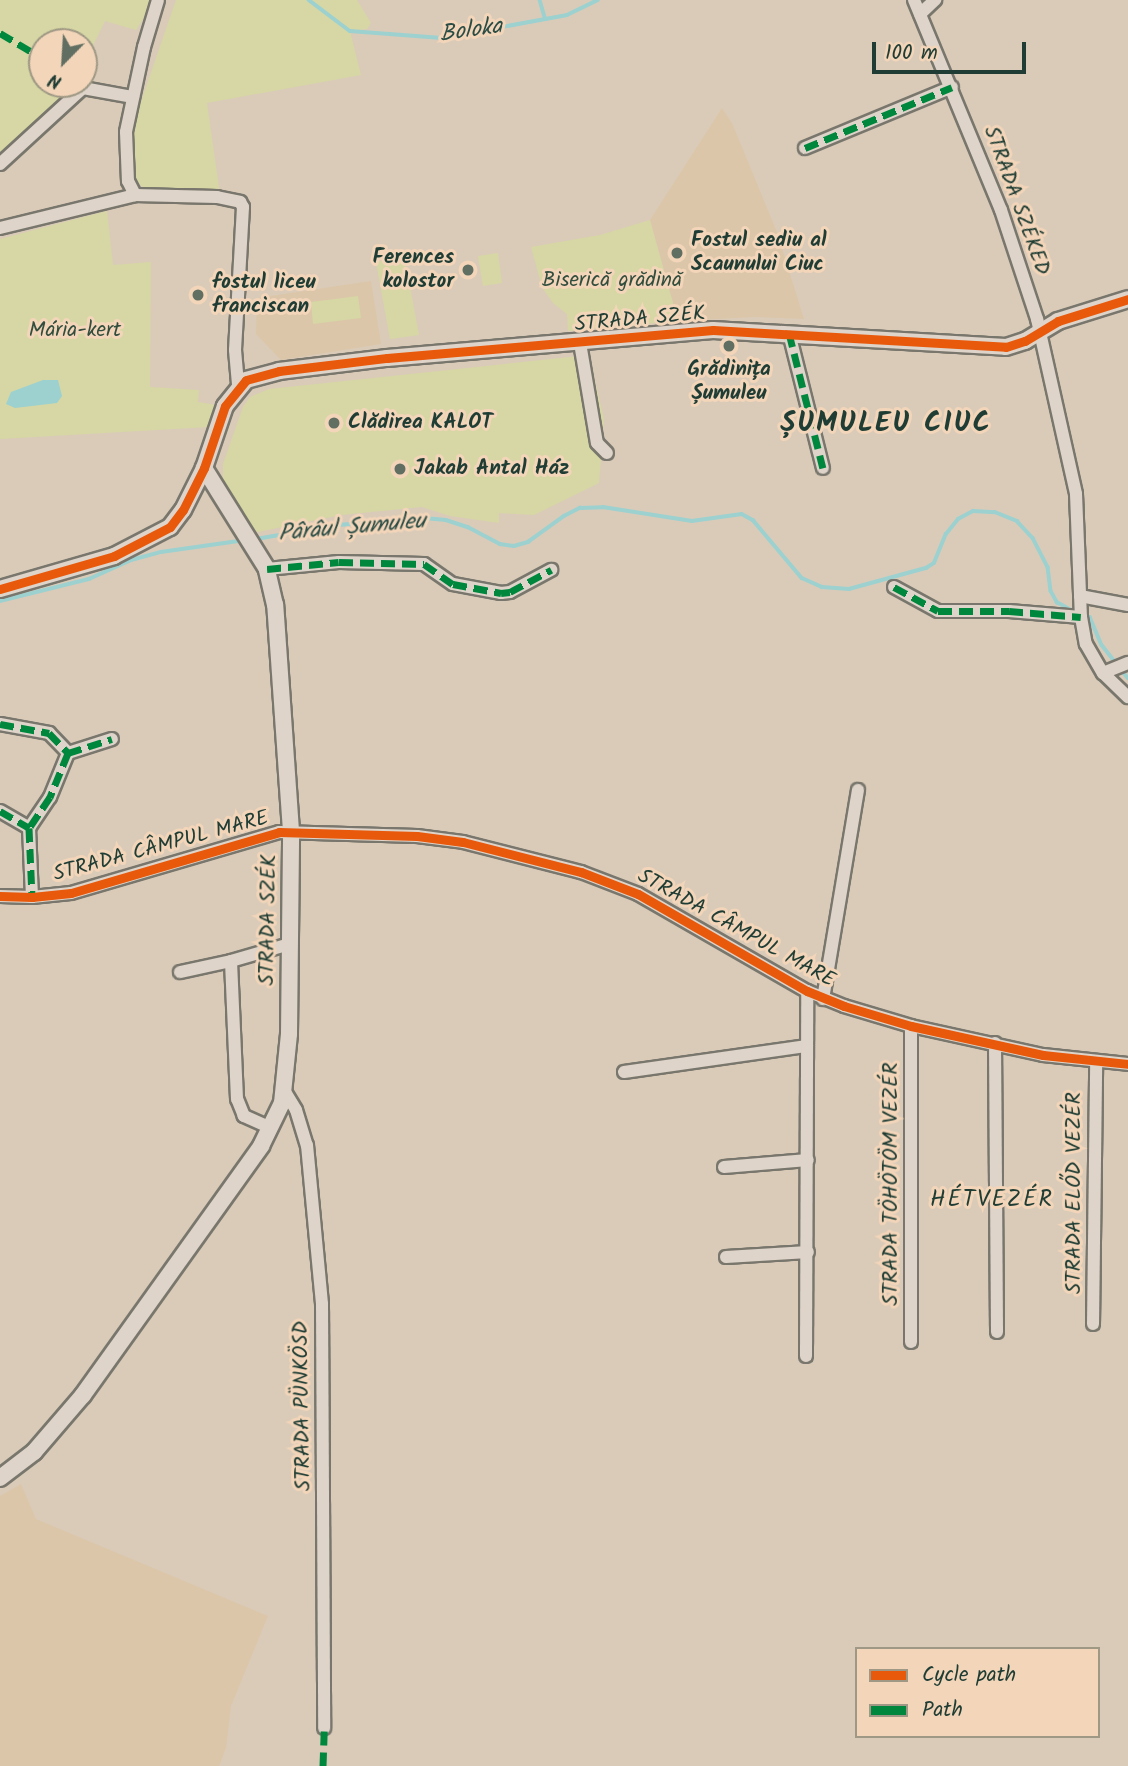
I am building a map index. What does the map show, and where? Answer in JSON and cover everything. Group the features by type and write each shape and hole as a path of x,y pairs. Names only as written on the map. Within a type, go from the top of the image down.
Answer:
{"street":[{"path":"135,195 128,181 126,131 158,0"},
{"name":"STRADA SZÉKED","path":"914,0 952,87 1017,254 1039,330 1076,494 1080,596 1086,644 1117,667 1128,698"},
{"path":"920,14 935,0"},
{"path":"805,148 952,87"},
{"path":"0,164 83,88 133,97"},
{"path":"0,228 135,195 217,197 240,202 243,206 235,350 238,386 225,406 204,468 183,510 160,534 127,551 0,589"},
{"name":"STRADA SZÉK","path":"238,386 246,380 313,366 713,330 1006,347 1026,341 1039,330 1071,316 1128,299"},
{"path":"789,333 823,468"},
{"name":"STRADA SZÉK","path":"580,343 597,443 607,453"},
{"name":"STRADA SZÉK","path":"0,1478 34,1452 83,1395 271,1128 284,1090 288,1061 291,831 275,605 267,569 204,468"},
{"path":"267,569 339,562 424,564 453,584 501,593 510,592 551,570"},
{"path":"894,587 938,611 1009,611 1082,617"},
{"path":"1080,596 1128,605"},
{"path":"0,724 49,733 68,752"},
{"path":"68,752 112,739"},
{"path":"32,897 29,828 42,813 68,752"},
{"path":"823,999 858,790"},
{"path":"0,811 29,828"},
{"name":"STRADA CÂMPUL MARE","path":"0,897 32,897 87,889 243,841 291,831 417,836 463,842 581,872 661,905 823,999 911,1026 995,1042 1043,1055 1128,1065"},
{"path":"180,972 290,944"},
{"path":"231,961 237,1099 244,1116 271,1128"},
{"path":"806,1356 807,991"},
{"name":"STRADA TÖHÖTÖM VEZÉR","path":"911,1026 911,1342"},
{"path":"995,1042 998,1332"},
{"path":"624,1072 807,1046"},
{"name":"STRADA ELŐD VEZÉR","path":"1093,1324 1096,1061"},
{"name":"STRADA PÜNKÖSD","path":"284,1090 300,1118 307,1145 322,1304 324,1728"},
{"path":"723,1167 808,1160"},
{"path":"726,1257 808,1252"}],"shaded area":[{"path":"722,108 732,123 777,232 804,319 755,317 678,321 650,220"},
{"path":"371,281 381,344 281,360 256,334 257,298"},
{"path":"21,1484 36,1519 268,1616 231,1706 226,1748 219,1766 0,1766 0,1496"}],"green space":[{"path":"0,0 155,0 136,30 105,21 98,35 98,28 28,28 28,98 62,98 0,172"},
{"path":"176,0 357,0 371,23 367,29 350,31 361,75 207,103 220,195 145,188 135,182 131,131"},
{"name":"Mária-kert","path":"107,211 113,265 151,262 150,387 199,390 198,402 216,405 209,427 0,439 0,239"},
{"name":"Biserică grădină","path":"650,220 678,321 568,331 567,314 553,303 542,287 531,247 600,235"},
{"path":"498,253 502,283 483,286 478,256"},
{"path":"404,255 419,335 390,339 376,262"},
{"path":"358,296 361,318 313,324 311,302"},
{"path":"589,355 604,419 599,483 534,515 499,513 499,523 450,516 422,507 341,515 253,533 223,483 223,464 243,407 250,397 269,389"}],"water":[{"path":"43,380 58,380 62,396 57,403 15,408 6,404 11,392"}],"waterway":[{"name":"Boloka","path":"309,0 350,31 442,38 567,15 598,0"},
{"path":"540,0 545,18"},
{"name":"Pârâul Șumuleu","path":"256,539 338,525 424,518 446,520 468,527 500,544 514,546 528,542 580,508 603,507 692,521 742,514 753,520 802,578 822,587 849,589 926,568 934,563 946,534 958,519 973,511 995,512 1017,521 1033,538 1048,567 1051,591 1057,602 1073,611"},
{"name":"Pârâul Șumuleu","path":"0,601 89,579 131,560 161,552 245,540"},
{"name":"Pârâul Șumuleu","path":"1083,615 1090,617 1102,645 1128,678"}],"marked path":[{"path":"0,33 28,50"},
{"path":"805,148 952,87"},
{"path":"789,333 823,468"},
{"path":"267,569 339,562 424,564 453,584 501,593 510,592 551,570"},
{"path":"894,587 938,611 1009,611 1081,617"},
{"path":"0,724 49,733 68,753 50,797 29,828 32,897"},
{"path":"68,753 112,739"},
{"path":"0,811 29,828"},
{"path":"323,1766 324,1728"}],"cycle path":[{"path":"0,589 114,556 170,527 183,510 204,468 225,406 246,380 279,371 387,358 713,330 1006,347 1025,341 1058,321 1128,299"},
{"path":"0,896 32,897 71,893 279,832 417,836 463,842 581,872 638,894 807,991 844,1006 911,1026 1043,1055 1128,1064"}],"place":[{"name":"Fostul sediu al Scaunului Ciuc","path":"677,253"},
{"name":"Ferences kolostor","path":"468,270"},
{"name":"fostul liceu franciscan","path":"198,295"},
{"name":"Grădinița Șumuleu","path":"729,346"},
{"name":"Clădirea KALOT","path":"334,423"},
{"name":"Jakab Antal Ház","path":"400,469"}],"district":[{"name":"ȘUMULEU CIUC","path":"886,424"},
{"name":"HÉTVEZÉR","path":"992,1200"}]}
